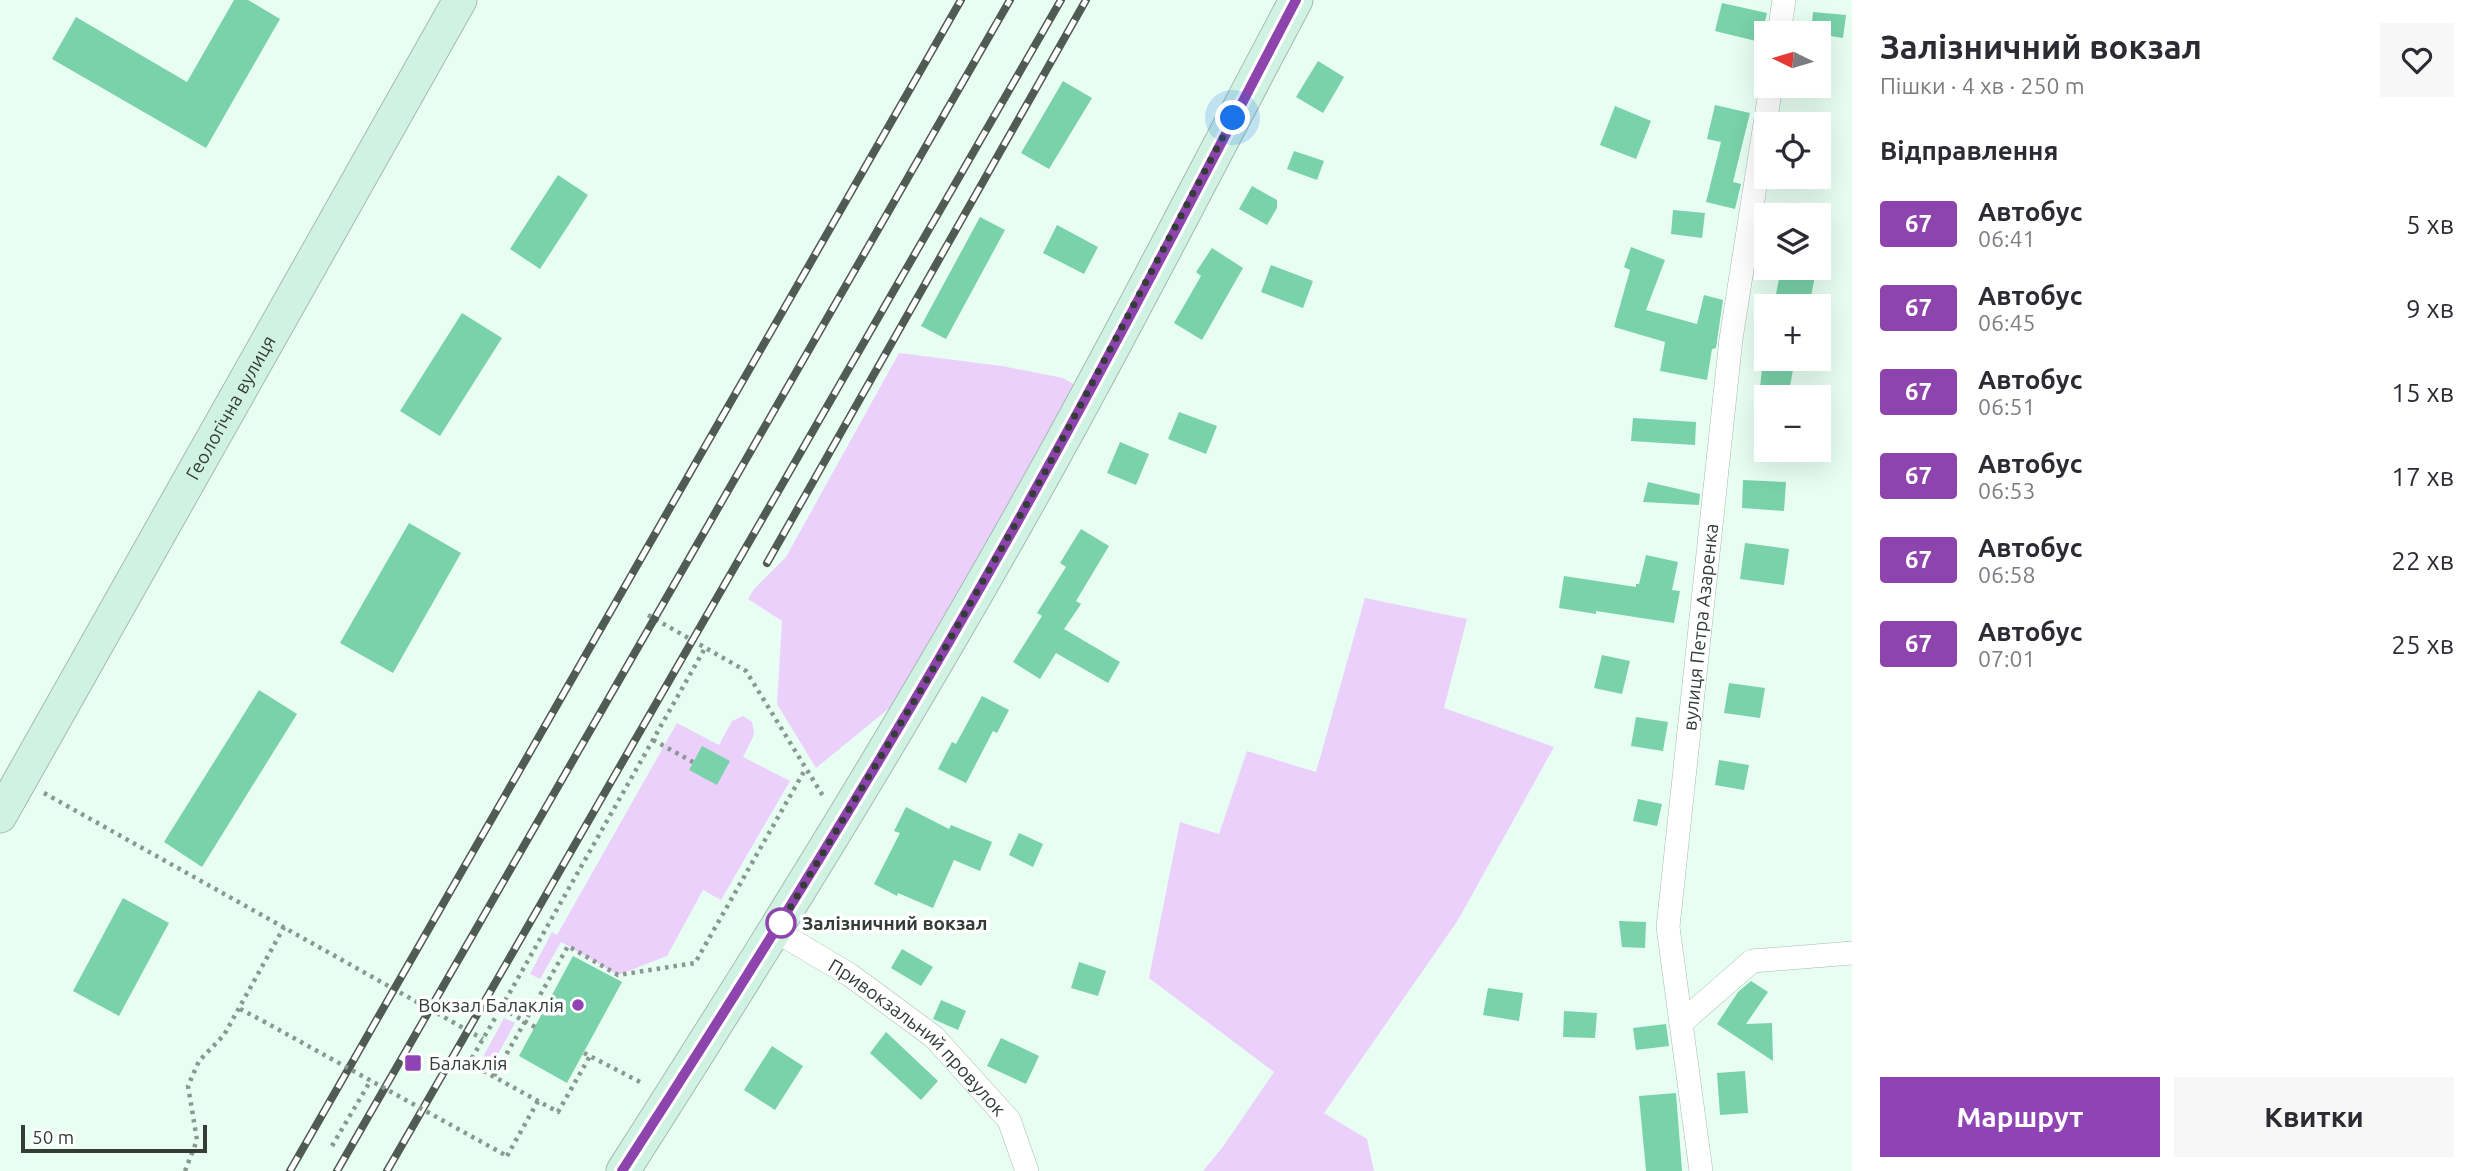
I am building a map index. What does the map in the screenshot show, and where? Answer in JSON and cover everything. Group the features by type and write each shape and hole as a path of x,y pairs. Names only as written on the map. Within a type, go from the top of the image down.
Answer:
{"street":[{"name":"Геологічна вулиця","path":"0,816 460,0"},
{"path":"622,1171 776,931 925,683 1045,472 1296,0"},
{"path":"1781,21 1784,0"},
{"name":"вулиця Петра Азаренка","path":"1700,1171 1668,927 1731,339 1769,98"},
{"name":"Привокзальний провулок","path":"776,931 850,975 934,1037 1009,1120 1027,1171"},
{"path":"1681,1023 1752,961 1852,953"}],"path":[{"path":"648,615 746,671 840,824"},
{"path":"590,1056 558,1112 469,1063 705,648"},
{"path":"653,740 693,762"},
{"path":"494,1076 568,946 618,975 695,963 806,768"},
{"path":"20,780 483,1039"},
{"path":"185,1171 197,1140 188,1086 198,1061 224,1035 284,927"},
{"path":"501,1008 535,1027"},
{"path":"240,1009 507,1156 538,1101"},
{"path":"584,1053 621,1073"},
{"path":"332,1146 371,1080"}],"shaded area":[{"path":"899,353 1002,366 1063,378 1077,386 898,701 816,768 777,704 782,621 748,599 754,589 786,557"},
{"path":"1365,598 1467,619 1444,708 1554,747 1458,920 1324,1113 1367,1139 1374,1171 1203,1171 1274,1072 1149,978 1180,822 1219,834 1247,751 1316,772"},
{"path":"743,716 752,722 754,731 743,757 790,781 721,900 703,890 667,956 618,975 561,942 540,979 530,974 552,932 557,935 677,723 719,745 732,721"},
{"path":"504,1018 515,1023 492,1065 482,1059"}],"building":[{"path":"234,0 248,0 280,19 206,148 52,59 76,17 187,82"},
{"path":"1722,3 1767,13 1765,21 1754,21 1754,41 1715,31"},
{"path":"1813,12 1846,15 1843,38 1831,36 1831,21 1812,21"},
{"path":"1318,61 1344,77 1323,113 1296,97"},
{"path":"1063,81 1092,98 1049,169 1021,153"},
{"path":"1715,105 1750,113 1733,182 1741,184 1735,209 1706,202 1721,142 1707,139"},
{"path":"1615,106 1651,121 1636,159 1600,145"},
{"path":"1294,151 1324,161 1317,180 1287,169"},
{"path":"558,175 588,195 540,269 510,249"},
{"path":"1252,186 1277,200 1277,208 1267,225 1239,209"},
{"path":"1673,210 1705,213 1702,238 1671,234"},
{"path":"980,217 1005,230 946,339 921,326"},
{"path":"1057,225 1098,247 1084,274 1043,253"},
{"path":"1631,247 1665,260 1646,310 1697,324 1704,295 1723,300 1716,348 1712,349 1707,380 1660,371 1665,342 1614,327 1630,270 1624,267"},
{"path":"1212,248 1243,268 1202,340 1174,323 1201,276 1196,272"},
{"path":"1271,265 1313,281 1303,308 1261,292"},
{"path":"1779,280 1814,280 1811,294 1776,294"},
{"path":"462,313 502,338 440,436 400,411"},
{"path":"1762,371 1793,371 1790,385 1760,385"},
{"path":"1179,412 1217,426 1206,454 1168,439"},
{"path":"1633,418 1696,422 1695,445 1631,441"},
{"path":"1120,442 1149,454 1136,485 1107,473"},
{"path":"1743,480 1786,482 1784,511 1742,508"},
{"path":"1648,482 1700,494 1699,505 1643,502"},
{"path":"409,523 461,553 393,673 340,643"},
{"path":"1081,529 1109,546 1076,601 1081,604 1064,629 1120,662 1108,683 1056,653 1040,679 1013,662 1042,616 1037,613 1066,567 1060,563"},
{"path":"1745,543 1789,549 1784,585 1740,579"},
{"path":"1646,555 1678,562 1672,590 1680,591 1674,623 1559,608 1564,576 1636,587"},
{"path":"1602,655 1630,661 1622,694 1594,688"},
{"path":"1729,683 1765,688 1760,718 1724,713"},
{"path":"259,690 297,714 202,867 164,842"},
{"path":"982,696 1009,710 997,733 993,731 966,783 938,769 952,742 956,744"},
{"path":"1636,717 1668,722 1663,751 1631,746"},
{"path":"702,746 730,761 717,785 689,770"},
{"path":"1719,760 1749,765 1744,790 1715,785"},
{"path":"1638,799 1662,804 1657,826 1633,821"},
{"path":"906,807 949,829 951,825 992,842 980,871 954,860 933,908 898,893 897,896 874,884 900,833 894,831"},
{"path":"1019,833 1043,844 1033,867 1009,855"},
{"path":"123,898 169,923 119,1016 73,991"},
{"path":"1619,921 1646,922 1645,948 1622,947"},
{"path":"902,949 933,967 921,986 891,968"},
{"name":"Вокзал Балаклія","path":"573,956 622,982 567,1083 519,1056"},
{"path":"1079,962 1106,971 1098,996 1071,988"},
{"path":"1751,981 1768,992 1746,1024 1772,1023 1773,1061 1717,1024 1738,992"},
{"path":"1488,988 1523,993 1519,1021 1483,1015"},
{"path":"941,1000 966,1011 958,1030 933,1019"},
{"path":"1564,1011 1597,1013 1595,1038 1563,1037"},
{"path":"1666,1024 1669,1046 1636,1050 1633,1028"},
{"path":"886,1032 938,1081 921,1100 870,1053"},
{"path":"1001,1038 1039,1056 1026,1084 987,1066"},
{"path":"772,1046 803,1066 775,1110 744,1090"},
{"path":"1745,1071 1748,1113 1720,1115 1717,1073"},
{"path":"1676,1093 1682,1171 1646,1171 1639,1096"}],"railway":[{"path":"290,1171 961,0"},
{"path":"337,1171 1010,0"},
{"path":"387,1171 1061,0"},
{"path":"767,563 1086,0"}],"bus line":[{"name":"67","path":"622,1171 776,931 925,683 1045,472 1296,0"}],"place":[{"name":"Залізничний вокзал","path":"781,923"},
{"name":"Вокзал Балаклія","path":"578,1005"},
{"name":"Балаклія","path":"413,1063"}],"route":[{"path":"781,923 776,931 925,683 1045,472 1233,118"}]}
